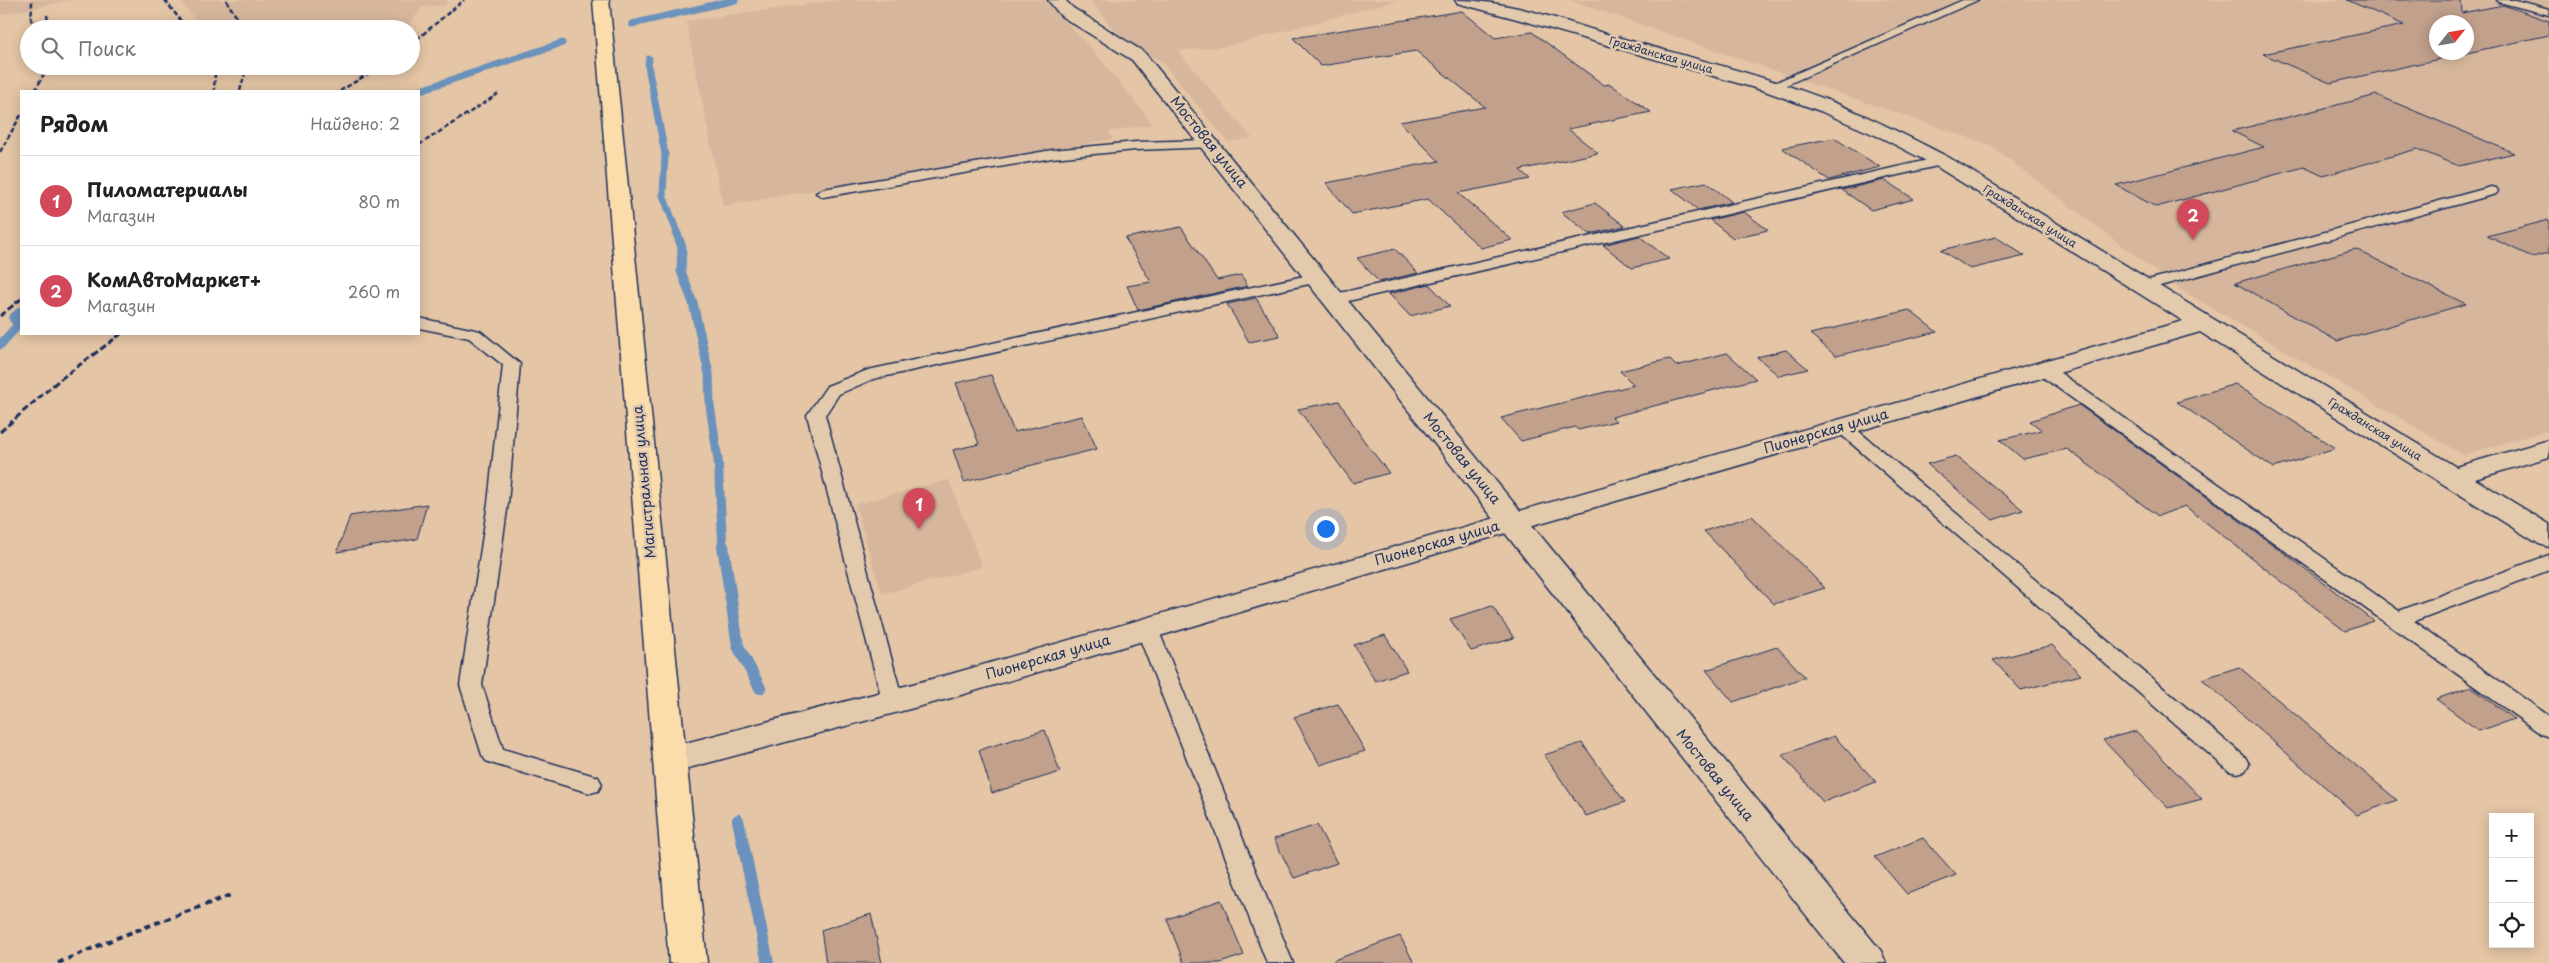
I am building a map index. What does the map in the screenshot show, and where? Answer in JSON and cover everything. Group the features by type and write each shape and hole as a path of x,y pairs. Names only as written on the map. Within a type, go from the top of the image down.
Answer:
{"main road":[{"name":"Магистральная улица","path":"601,0 688,963"}],"street":[{"name":"Мостовая улица","path":"1056,0 1067,12 1138,56 1335,299 1866,963"},
{"name":"Гражданская улица","path":"1464,0 1523,15 1771,87 1891,135 1941,161 2549,537"},
{"name":"Пионерская улица","path":"670,760 892,701 1147,629 1513,521 2203,323"},
{"path":"2452,477 2549,448"}],"lane":[{"path":"1771,87 1972,0"},
{"path":"2503,0 2549,12"},
{"path":"823,193 1052,154 1136,146 1210,144"},
{"path":"1335,299 1941,161"},
{"path":"2143,286 2490,191"},
{"path":"892,701 816,415 833,390 868,375 1318,278"},
{"path":"420,323 474,334 512,364 498,503 470,685 494,755 590,784"},
{"path":"2043,369 2549,728"},
{"path":"1843,427 2237,764"},
{"path":"2396,620 2549,562"},
{"path":"1147,629 1280,963"}],"path":[{"path":"58,963 114,939 231,895"}],"shaded area":[{"path":"0,0 71,0 0,15"},
{"path":"180,0 447,0 445,5 423,7 413,20 195,20"},
{"path":"839,0 1045,0 1096,54 1153,124 1108,132 1113,139 723,206 686,21"},
{"path":"1090,0 1399,0 1228,46 1178,51 1252,138 1228,142 1161,61 1127,46"},
{"path":"1569,0 2549,0 2549,430 2463,455 2176,287 1990,145"},
{"path":"949,480 982,567 882,594 855,504"}],"building":[{"path":"2347,0 2461,0 2462,13 2503,5 2549,21 2549,35 2474,51 2474,15 2429,15 2429,60 2435,60 2330,83 2263,54 2404,25"},
{"path":"1462,11 1495,38 1532,32 1604,85 1610,84 1651,112 1568,129 1598,153 1520,170 1530,179 1458,193 1512,240 1481,248 1428,199 1352,214 1326,183 1439,161 1400,122 1485,107 1416,51 1321,66 1293,38"},
{"path":"2377,95 2514,153 2459,166 2417,149 2323,176 2304,167 2156,207 2116,185 2264,147 2232,131"},
{"path":"1834,138 1880,167 1829,180 1782,148"},
{"path":"1884,180 1914,199 1871,210 1842,190"},
{"path":"1706,182 1732,202 1698,210 1672,189"},
{"path":"1595,203 1625,226 1590,234 1561,212"},
{"path":"1744,212 1768,230 1733,238 1710,220"},
{"path":"2549,220 2549,253 2532,257 2487,236"},
{"path":"1181,227 1217,280 1241,275 1248,286 1138,310 1127,286 1151,282 1125,238"},
{"path":"1639,236 1669,259 1632,268 1603,245"},
{"path":"1996,237 2025,256 1970,269 1941,250"},
{"path":"1395,249 1418,273 1379,282 1357,258"},
{"path":"2355,249 2466,304 2337,341 2235,283"},
{"path":"1429,284 1450,306 1410,316 1389,294"},
{"path":"1256,298 1280,336 1249,342 1227,304"},
{"path":"1909,310 1937,332 1836,356 1810,334"},
{"path":"1786,350 1808,369 1779,376 1757,357"},
{"path":"1727,353 1756,379 1612,417 1616,421 1578,430 1575,427 1521,441 1501,418 1634,385 1620,371 1669,359 1676,366"},
{"path":"991,375 1014,432 1082,416 1097,449 964,482 953,450 979,444 956,383"},
{"path":"2235,384 2335,448 2274,468 2177,402"},
{"path":"1339,401 1362,438 1389,473 1353,483 1298,409"},
{"path":"2079,405 2279,549 2374,621 2345,631 2185,506 2158,516 2067,449 2023,459 2000,440 2042,430 2030,421"},
{"path":"1956,456 2023,510 1993,520 1927,464"},
{"path":"427,504 417,539 337,552 350,516"},
{"path":"1752,516 1825,588 1774,604 1704,531"},
{"path":"1492,606 1514,638 1471,651 1450,619"},
{"path":"1385,635 1407,671 1375,681 1354,645"},
{"path":"2052,645 2081,675 2021,690 1993,660"},
{"path":"1777,647 1805,677 1733,702 1706,670"},
{"path":"2239,667 2397,800 2357,815 2202,679"},
{"path":"2471,687 2514,719 2479,731 2436,699"},
{"path":"1338,704 1365,751 1320,765 1294,717"},
{"path":"1045,730 1060,772 992,793 979,750"},
{"path":"2136,731 2202,799 2168,808 2103,740"},
{"path":"1834,736 1876,782 1823,802 1782,755"},
{"path":"1582,743 1625,802 1586,816 1544,755"},
{"path":"1317,825 1337,863 1294,878 1274,839"},
{"path":"1923,838 1956,875 1907,894 1875,857"},
{"path":"1221,900 1244,955 1220,963 1184,963 1167,919"},
{"path":"871,914 882,963 826,963 821,930"},
{"path":"1400,936 1414,963 1334,963 1334,960"}],"waterway":[{"path":"632,24 735,0"},
{"path":"420,90 562,43"},
{"path":"649,59 648,66 665,154 663,195 678,235"},
{"path":"677,234 682,247 681,271 693,303 709,374 710,405 718,460 723,548"},
{"path":"0,345 18,325 13,318 20,312"},
{"path":"723,546 738,646 760,688"},
{"path":"738,820 768,963"}],"railway":[{"path":"31,20 32,0"},
{"path":"165,0 180,20"},
{"path":"226,0 238,20"},
{"path":"420,37 464,0"},
{"path":"47,15 48,20"},
{"path":"36,90 43,75"},
{"path":"214,90 215,75"},
{"path":"240,90 244,75"},
{"path":"342,90 366,75"},
{"path":"420,144 498,94"},
{"path":"0,152 20,117"},
{"path":"0,316 20,300"},
{"path":"0,432 58,381 120,335"}],"place":[{"name":"КомАвтоМаркет+","path":"2193,240"},
{"name":"Пиломатериалы","path":"919,529"}]}
